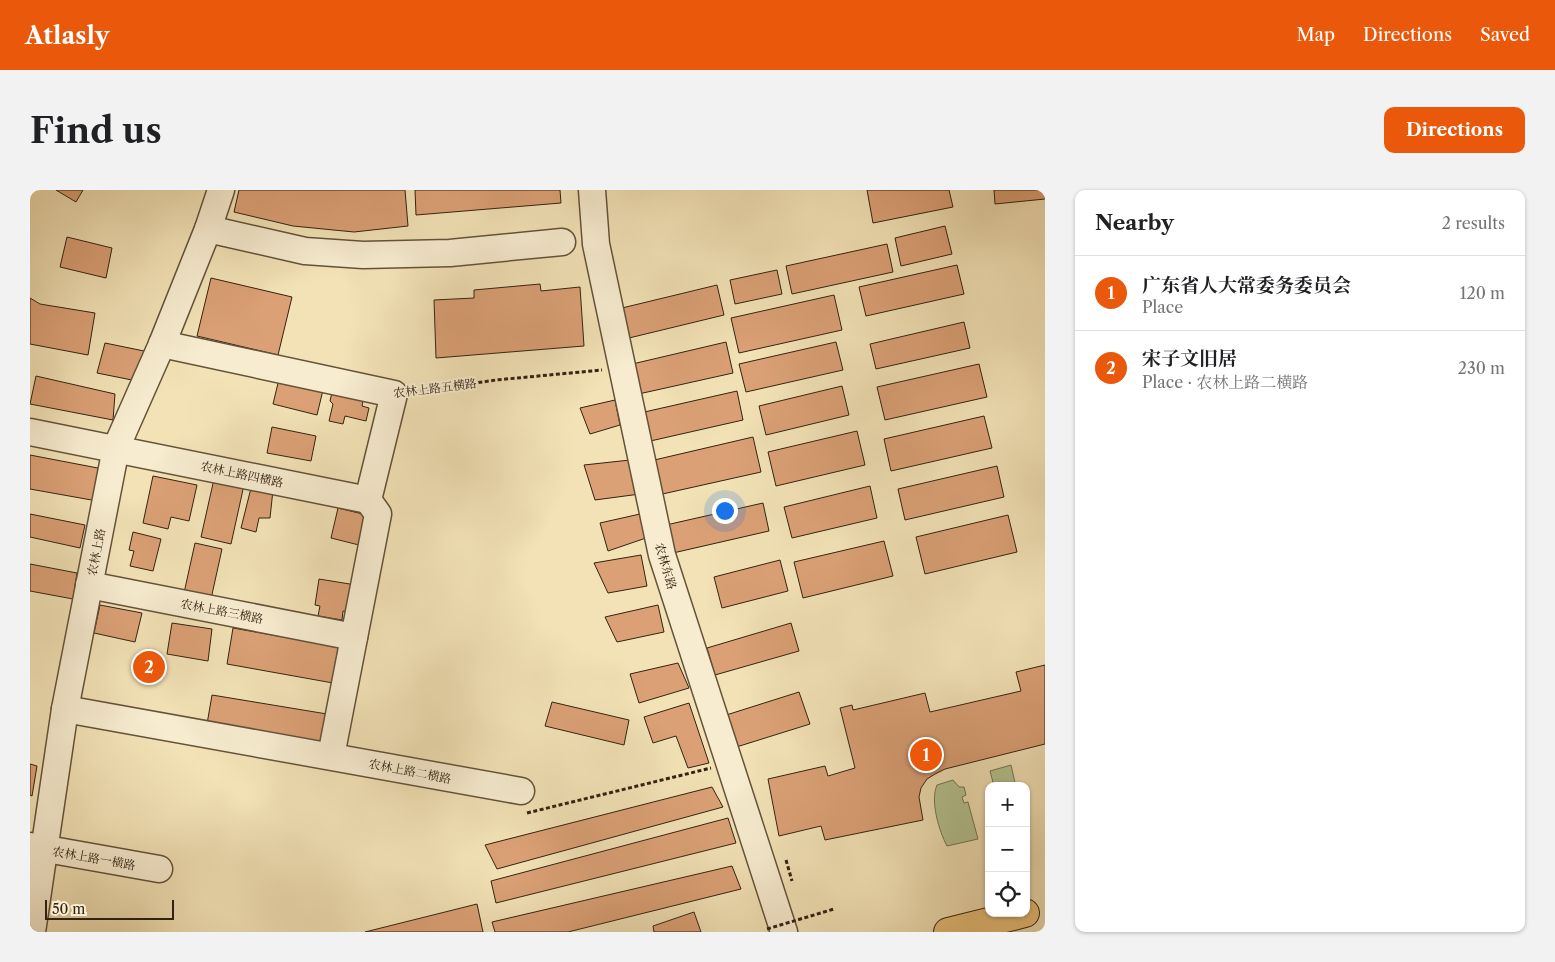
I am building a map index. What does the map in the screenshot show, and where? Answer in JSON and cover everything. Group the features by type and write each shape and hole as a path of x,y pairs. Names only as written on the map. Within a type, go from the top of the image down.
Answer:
{"main road":[{"path":"948,932 1028,918 1045,907"}],"street":[{"name":"农林上路","path":"32,932 38,848 116,448 162,344 208,228 220,190"},
{"name":"农林东路","path":"592,190 596,244 662,555 730,763 776,931"},
{"path":"208,228 305,251 363,255 450,253 562,242"},
{"name":"农林上路五横路","path":"162,344 394,394"},
{"path":"331,756 378,514 368,500 394,394"},
{"name":"农林上路四横路","path":"30,432 368,500"},
{"name":"农林上路三横路","path":"89,585 354,637"},
{"name":"农林上路二横路","path":"65,709 521,792"},
{"name":"农林上路一横路","path":"38,848 159,869"}],"path":[{"name":"农林上路五横路","path":"394,394 496,380 622,368"},
{"path":"521,792 520,812 526,813 730,763"},
{"path":"776,931 834,909"}],"green space":[{"path":"1011,765 1015,782 993,782 990,771"},
{"path":"953,780 959,787 964,787 966,795 962,797 964,803 968,802 978,839 947,846 936,816 934,799 937,785"}],"building":[{"path":"56,190 83,190 76,202"},
{"path":"239,190 405,190 408,226 354,232 293,226 234,212"},
{"path":"415,190 560,190 561,203 416,215"},
{"path":"867,190 949,190 953,207 873,223"},
{"path":"994,190 1045,190 1045,199 995,204"},
{"path":"945,226 952,254 901,266 895,238"},
{"path":"67,237 112,248 106,278 60,267"},
{"path":"887,244 893,272 792,294 786,266"},
{"path":"957,265 964,294 866,316 859,287"},
{"path":"777,270 782,294 735,304 730,280"},
{"path":"211,278 292,297 278,355 197,336"},
{"path":"540,284 541,291 580,287 584,346 436,358 434,300 474,298 474,290"},
{"path":"717,285 724,315 629,338 622,308"},
{"path":"834,295 842,330 739,353 731,318"},
{"path":"30,298 40,304 95,313 88,355 30,344"},
{"path":"964,322 970,348 876,369 870,344"},
{"path":"726,342 733,373 634,395 628,365"},
{"path":"836,342 843,370 746,392 739,364"},
{"path":"105,343 144,351 137,381 97,373"},
{"path":"979,364 987,397 885,420 877,387"},
{"path":"36,376 115,394 113,420 30,404"},
{"path":"279,379 323,390 317,415 273,404"},
{"path":"842,386 849,415 766,435 759,406"},
{"path":"333,388 364,396 362,406 369,408 366,421 345,416 343,424 329,421 333,404 330,401"},
{"path":"737,391 743,420 646,442 640,413"},
{"path":"615,400 620,425 590,434 580,408"},
{"path":"984,416 992,448 891,471 884,439"},
{"path":"272,427 316,436 311,461 267,453"},
{"path":"857,431 865,465 776,486 768,452"},
{"path":"753,437 761,472 658,495 650,461"},
{"path":"30,455 103,469 97,501 30,489"},
{"path":"630,460 640,494 595,500 584,465"},
{"path":"997,466 1004,497 905,520 898,489"},
{"path":"153,476 197,485 189,521 171,517 168,529 143,523"},
{"path":"214,479 244,485 231,544 201,537"},
{"path":"870,486 877,518 792,538 784,507"},
{"path":"251,488 273,490 270,518 259,518 256,532 241,528"},
{"path":"763,503 769,531 673,553 666,525"},
{"path":"338,508 371,516 363,546 331,538"},
{"path":"30,514 85,525 80,548 30,537"},
{"path":"640,514 646,538 608,551 600,523"},
{"path":"1008,515 1017,552 925,574 916,537"},
{"path":"133,532 161,539 153,571 130,566 134,551 129,550"},
{"path":"884,541 893,576 803,598 794,562"},
{"path":"195,543 222,549 211,599 184,593"},
{"path":"641,555 647,586 608,593 594,563"},
{"path":"780,560 788,591 722,608 714,577"},
{"path":"30,564 77,573 73,599 30,591"},
{"path":"319,579 356,585 352,612 343,611 342,620 318,616 320,606 315,605"},
{"path":"100,605 142,613 135,642 94,633"},
{"path":"658,605 664,632 617,642 605,617"},
{"path":"172,623 212,629 208,661 167,654"},
{"path":"791,623 799,651 715,675 707,648"},
{"path":"233,628 340,647 333,683 227,664"},
{"path":"678,663 689,688 639,703 630,674"},
{"path":"1045,665 1045,744 945,769 935,774 927,779 921,788 919,797 923,820 825,840 821,826 779,836 768,779 825,766 828,776 855,768 840,708 852,705 853,710 925,693 930,712 1021,691 1016,672"},
{"path":"799,692 810,724 730,749 720,717"},
{"path":"212,695 327,714 322,744 207,724"},
{"path":"552,702 629,720 624,745 545,726"},
{"path":"689,703 709,763 688,768 676,736 653,743 644,717"},
{"path":"30,764 37,766 32,796 30,795"},
{"path":"712,787 723,807 497,869 485,845"},
{"path":"728,818 736,843 496,903 491,881"},
{"path":"732,866 741,889 568,932 495,932 492,922"},
{"path":"477,904 483,932 365,932"},
{"path":"694,912 701,932 654,932 653,926"}],"place":[{"name":"宋子文旧居","path":"149,667"},
{"name":"广东省人大常委务委员会","path":"926,755"}]}
